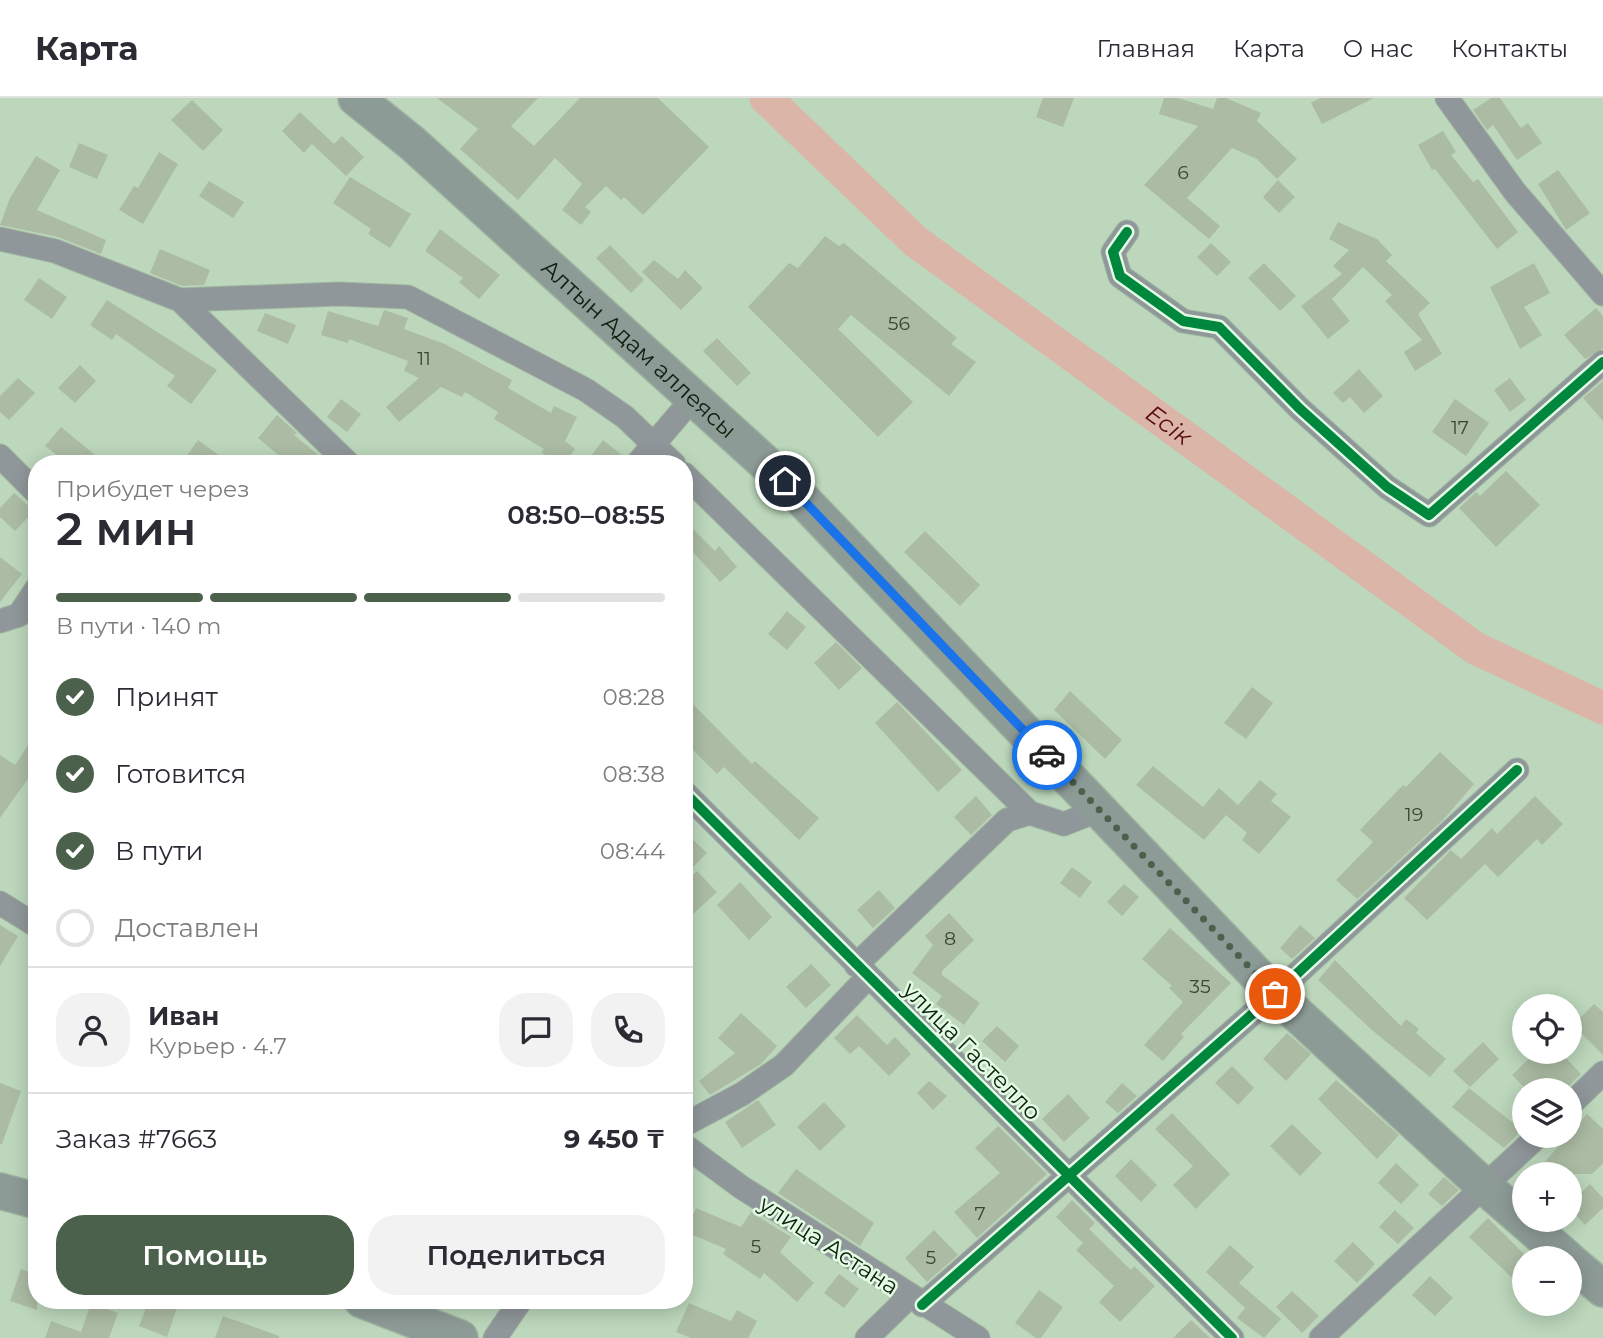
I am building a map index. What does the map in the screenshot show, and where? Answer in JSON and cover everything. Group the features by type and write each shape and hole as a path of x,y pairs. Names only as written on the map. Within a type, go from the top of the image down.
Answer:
{"main road":[{"name":"Алтын Адам аллеясы","path":"356,98 412,143 785,481 1275,994 1485,1188 1553,1246"},
{"path":"0,1191 28,1199"},
{"name":"Алтын Адам аллеясы","path":"1582,1271 1603,1289"},
{"path":"385,1309 460,1338"}],"street":[{"path":"1447,98 1515,192 1603,294"},
{"path":"1126,232 1113,252 1120,276 1183,321 1219,327 1300,409 1387,487 1429,515 1603,362"},
{"path":"0,239 55,251 180,300 340,455"},
{"path":"180,300 339,294 408,297 586,390 625,417 664,455"},
{"path":"646,455 694,398"},
{"path":"0,456 28,484"},
{"path":"693,483 1030,813 1064,824 1099,810"},
{"path":"0,621 19,615 28,602"},
{"path":"867,1338 1070,1177 1275,994 1517,770"},
{"name":"улица Гастелло","path":"693,801 1232,1338"},
{"path":"693,1120 742,1094 784,1065 862,971 997,828 1007,820 1030,813"},
{"path":"0,903 28,920"},
{"path":"1582,1093 1603,1073"},
{"path":"1321,1338 1526,1148"},
{"name":"улица Астана","path":"693,1152 741,1187 916,1301 978,1338"},
{"path":"495,1338 514,1309"}],"building":[{"path":"437,98 538,98 511,126 534,146 580,98 658,98 709,147 643,215 624,197 621,200 606,186 585,207 591,212 581,225 562,210 582,184 555,158 518,200 460,149 478,129"},
{"path":"1043,98 1074,98 1063,127 1036,117"},
{"path":"1164,98 1178,98 1213,109 1217,98 1226,98 1261,113 1257,121 1297,159 1277,179 1257,159 1232,148 1187,198 1220,226 1209,239 1144,185 1198,126 1159,114"},
{"path":"1320,98 1374,98 1322,124 1311,103"},
{"path":"1491,98 1500,98 1521,128 1528,123 1542,143 1517,160 1493,125 1487,130 1473,110"},
{"path":"192,100 223,130 203,151 171,120"},
{"path":"300,112 334,144 342,136 364,157 346,176 312,144 304,153 282,131"},
{"path":"1443,131 1456,152 1451,155 1473,182 1478,179 1518,232 1497,249 1435,169 1432,170 1418,145"},
{"path":"79,143 108,155 97,179 69,167"},
{"path":"159,152 178,164 143,224 119,210 134,186 138,188"},
{"path":"36,156 60,170 37,210 106,240 101,254 58,237 0,225 10,198"},
{"path":"1558,170 1590,213 1566,230 1538,184"},
{"path":"350,177 411,214 390,248 368,234 371,229 333,203"},
{"path":"1278,180 1295,197 1279,213 1263,197"},
{"path":"209,181 244,202 233,218 199,196"},
{"path":"1338,222 1377,239 1392,255 1386,261 1430,303 1418,314 1442,354 1415,371 1404,352 1422,340 1385,301 1392,295 1363,267 1332,299 1350,321 1328,339 1301,306 1342,274 1333,266 1349,250 1329,239"},
{"path":"440,229 500,275 479,299 459,282 463,278 425,251"},
{"path":"825,236 839,246 844,243 957,338 951,344 976,362 949,396 851,315 838,329 913,402 878,437 748,307 789,263 798,268"},
{"path":"1211,243 1231,262 1217,276 1197,257"},
{"path":"610,245 644,280 631,293 596,258"},
{"path":"160,249 210,270 204,285 182,286 150,273"},
{"path":"654,260 678,279 685,270 703,288 681,310 642,272"},
{"path":"1264,263 1296,296 1280,311 1248,278"},
{"path":"1534,263 1550,293 1524,307 1542,335 1520,349 1490,287"},
{"path":"39,278 67,297 52,319 24,300"},
{"path":"107,300 217,370 191,404 167,386 175,376 116,334 112,340 90,325"},
{"path":"1596,308 1603,316 1603,348 1585,359 1564,335"},
{"path":"384,310 408,318 404,329 445,344 512,380 508,388 551,413 554,406 577,417 565,441 575,449 571,455 545,455 541,452 544,449 494,419 498,412 465,392 462,397 441,387 399,422 386,407 419,378 404,371 408,361 349,339 348,343 321,335 328,311 378,326"},
{"path":"265,313 296,325 288,344 257,331"},
{"path":"717,338 751,373 737,386 703,351"},
{"path":"80,365 96,381 75,403 58,388"},
{"path":"1359,369 1383,396 1364,413 1350,397 1343,403 1333,393"},
{"path":"18,378 35,393 9,420 0,412 0,396"},
{"path":"1510,378 1526,400 1510,412 1494,390"},
{"path":"1603,381 1603,421 1583,398"},
{"path":"341,399 361,414 347,432 327,417"},
{"path":"1455,399 1489,423 1466,456 1432,432"},
{"path":"277,415 297,433 294,435 318,455 278,455 258,438"},
{"path":"61,427 95,455 56,455 45,446"},
{"path":"198,440 219,455 187,455"},
{"path":"603,440 622,455 592,455"},
{"path":"1506,471 1540,505 1496,547 1459,508 1476,492 1480,496"},
{"path":"14,493 28,506 28,517 15,531 0,517 0,508"},
{"path":"693,529 715,551 719,546 737,567 720,582 693,552"},
{"path":"925,531 980,585 960,606 904,552"},
{"path":"0,557 22,574 0,602"},
{"path":"787,611 806,627 787,650 768,634"},
{"path":"836,642 862,668 839,690 814,663"},
{"path":"1252,687 1273,703 1246,739 1224,723"},
{"path":"1070,691 1122,740 1105,759 1054,710"},
{"path":"897,702 962,770 938,792 875,723"},
{"path":"693,704 752,764 755,761 819,818 799,840 724,767 717,774 693,750"},
{"path":"28,746 28,779 0,818 0,755 15,765"},
{"path":"1440,752 1474,784 1443,820 1357,899 1336,880 1373,842 1360,830 1403,785 1406,787"},
{"path":"1153,766 1203,807 1219,788 1238,805 1260,780 1277,794 1271,801 1291,817 1259,854 1242,840 1247,833 1226,815 1204,840 1136,785"},
{"path":"976,796 992,815 971,835 954,817"},
{"path":"1535,796 1563,824 1542,845 1537,839 1498,877 1485,864 1427,920 1404,898 1451,850 1461,859 1492,828 1497,834"},
{"path":"693,840 707,853 693,867"},
{"path":"1072,867 1092,882 1080,898 1060,883"},
{"path":"697,871 717,892 693,914 693,875"},
{"path":"740,882 772,917 749,940 717,905"},
{"path":"1124,884 1139,897 1122,916 1107,902"},
{"path":"879,890 895,908 873,928 857,910"},
{"path":"949,913 974,940 942,971 942,975 980,1003 964,1025 936,1004 942,996 912,973 933,945 925,936"},
{"path":"0,925 18,936 0,966"},
{"path":"1300,925 1315,938 1292,959 1280,948"},
{"path":"1170,928 1231,983 1181,1034 1184,1037 1163,1061 1144,1045 1183,1002 1169,988 1172,986 1142,959"},
{"path":"1335,960 1401,1026 1406,1019 1419,1029 1416,1033 1446,1059 1430,1077 1373,1031 1318,980"},
{"path":"811,964 831,985 806,1008 786,987"},
{"path":"1594,1004 1603,1012 1603,1055 1582,1034 1582,1016"},
{"path":"741,1013 777,1046 761,1064 710,1095 699,1081 735,1053 718,1038"},
{"path":"857,1015 887,1045 895,1037 911,1054 889,1076 859,1046 850,1054 834,1038"},
{"path":"997,1026 1019,1046 1005,1062 982,1041"},
{"path":"1287,1033 1311,1054 1286,1081 1263,1059"},
{"path":"1483,1042 1499,1059 1470,1087 1453,1071"},
{"path":"1523,1064 1571,1064 1581,1074 1577,1078 1515,1078 1512,1075"},
{"path":"1232,1066 1254,1088 1238,1105 1215,1083"},
{"path":"1336,1080 1399,1135 1377,1159 1318,1099"},
{"path":"929,1081 947,1096 933,1110 917,1093"},
{"path":"0,1083 21,1091 2,1144 0,1144"},
{"path":"1122,1083 1137,1096 1118,1113 1105,1102"},
{"path":"1469,1088 1512,1122 1512,1140 1504,1148 1452,1107"},
{"path":"1068,1094 1090,1118 1064,1142 1042,1119"},
{"path":"758,1100 776,1125 742,1148 725,1122"},
{"path":"824,1102 846,1126 820,1151 797,1127"},
{"path":"1172,1113 1230,1174 1196,1209 1173,1185 1193,1166 1155,1129"},
{"path":"1587,1114 1603,1129 1603,1163 1592,1174 1582,1174 1582,1162 1545,1162 1557,1148 1582,1148 1582,1120"},
{"path":"1292,1124 1322,1153 1300,1176 1270,1146"},
{"path":"998,1126 1047,1174 977,1238 954,1212 1000,1173 975,1148"},
{"path":"1131,1159 1157,1185 1141,1202 1115,1176"},
{"path":"1396,1163 1419,1185 1401,1204 1378,1183"},
{"path":"796,1169 874,1223 860,1246 778,1193"},
{"path":"1444,1177 1459,1190 1442,1206 1428,1194"},
{"path":"1590,1184 1603,1198 1603,1208 1585,1225 1582,1222 1582,1192"},
{"path":"1072,1200 1095,1223 1089,1229 1131,1270 1134,1266 1155,1286 1120,1322 1099,1302 1114,1286 1076,1250 1083,1243 1056,1217"},
{"path":"696,1208 741,1227 751,1212 791,1237 780,1252 814,1283 797,1302 764,1273 760,1279 723,1254 726,1249 693,1235 693,1215"},
{"path":"1395,1210 1414,1228 1398,1244 1379,1227"},
{"path":"1488,1218 1516,1246 1512,1246 1512,1278 1469,1237"},
{"path":"934,1230 958,1255 927,1282 905,1258"},
{"path":"1353,1242 1375,1264 1357,1283 1334,1261"},
{"path":"1230,1245 1254,1267 1239,1283 1281,1319 1264,1338 1237,1318 1245,1308 1206,1272"},
{"path":"21,1269 28,1272 28,1307 10,1301"},
{"path":"839,1274 859,1289 844,1308 824,1293"},
{"path":"1430,1276 1453,1298 1435,1316 1412,1295"},
{"path":"1039,1290 1063,1307 1041,1338 1036,1338 1015,1323"},
{"path":"1292,1291 1319,1316 1302,1333 1276,1307"},
{"path":"693,1305 731,1321 737,1310 757,1321 748,1338 691,1338 676,1332 686,1309 693,1309"},
{"path":"89,1309 107,1309 118,1313 109,1338 45,1338 51,1321 81,1332"},
{"path":"146,1309 177,1309 167,1337 139,1326"},
{"path":"223,1316 279,1336 279,1338 215,1338"},
{"path":"1191,1320 1210,1338 1173,1338"}],"waterway":[{"name":"Есік","path":"766,98 915,241 1475,648 1603,708"}],"cycle path":[{"path":"1127,232 1113,252 1120,276 1183,321 1219,327 1300,409 1387,487 1429,515 1603,362"},
{"path":"922,1305 1275,994 1517,770"},
{"path":"693,801 1232,1338"}],"way so far":[{"path":"1047,755 1275,994"}],"route":[{"path":"785,481 1047,755"}]}
